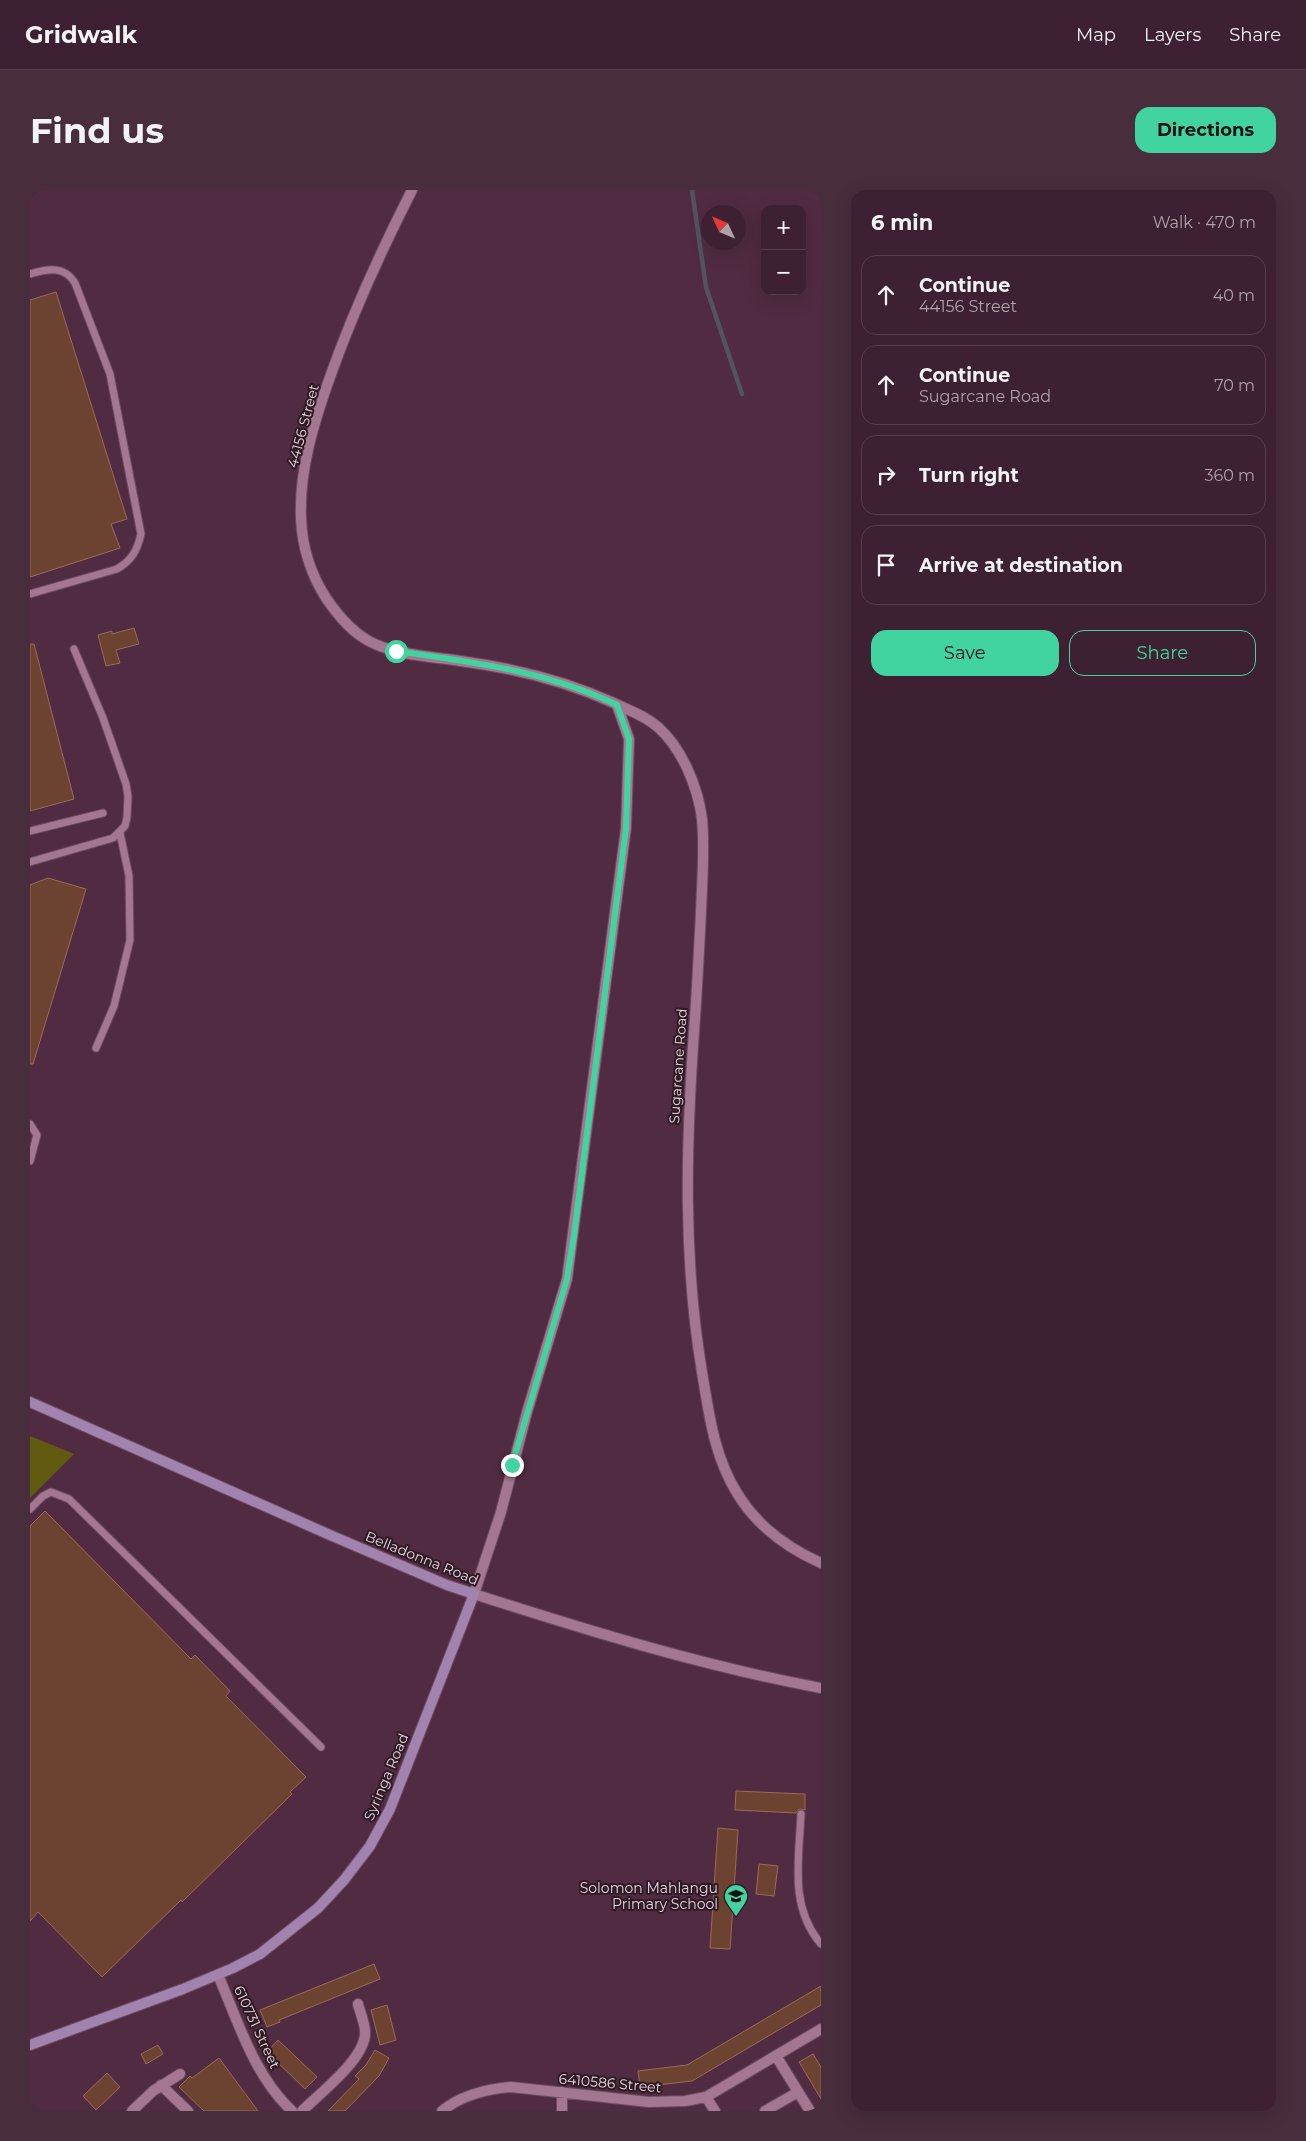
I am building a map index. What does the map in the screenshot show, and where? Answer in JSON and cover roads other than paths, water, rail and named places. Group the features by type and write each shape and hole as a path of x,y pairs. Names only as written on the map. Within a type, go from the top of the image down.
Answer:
{"street":[{"name":"44156 Street","path":"412,190 385,242 356,308 320,407 308,448 301,491 301,520 304,543 310,566 321,590 337,614 353,631 374,644 396,651 479,663"},
{"name":"Sugarcane Road","path":"479,663 522,672 587,690 639,714 659,728 678,750 689,773 702,816 703,875 687,1126 688,1233 696,1335 715,1442 726,1474 740,1498 757,1519 775,1536 796,1552 821,1563"},
{"path":"474,1594 501,1512 519,1438 567,1279 626,828 629,739 617,705"},
{"name":"Belladonna Road","path":"30,1402 447,1585 606,1636 708,1664 821,1688"},
{"name":"Syringa Road","path":"30,2045 218,1975 260,1954 318,1908 344,1880 370,1846 390,1810 474,1594"},
{"name":"610731 Street","path":"218,1975 261,2072 281,2101 292,2111"},
{"path":"302,2111 346,2068 364,2043 365,2030 358,2004"},
{"name":"6410586 Street","path":"442,2111 470,2096 490,2089 511,2087 649,2102 685,2101 706,2097 821,2029"},
{"path":"776,2056 810,2111"},
{"path":"132,2111 161,2085 180,2074"},
{"path":"161,2085 188,2111"},
{"path":"562,2092 562,2111"},
{"path":"765,2111 798,2092"},
{"path":"706,2097 715,2111"}],"lane":[{"path":"30,274 58,269 67,274 75,283 110,374 141,534 134,556 127,563 116,569 30,594"},
{"path":"30,862 113,838 125,826 129,808 126,784 103,718 74,648"},
{"path":"30,831 103,813"},
{"path":"96,1048 114,1006 130,940 128,876 120,832"},
{"path":"30,1124 37,1135 30,1161"},
{"path":"30,1509 43,1496 51,1492 68,1499 321,1747"},
{"path":"801,1814 798,1885 801,1909 810,1929 821,1944"}],"waterway":[{"path":"692,190 706,287 742,394"}],"place":[{"name":"Solomon Mahlangu Primary School","path":"736,1917"}]}
